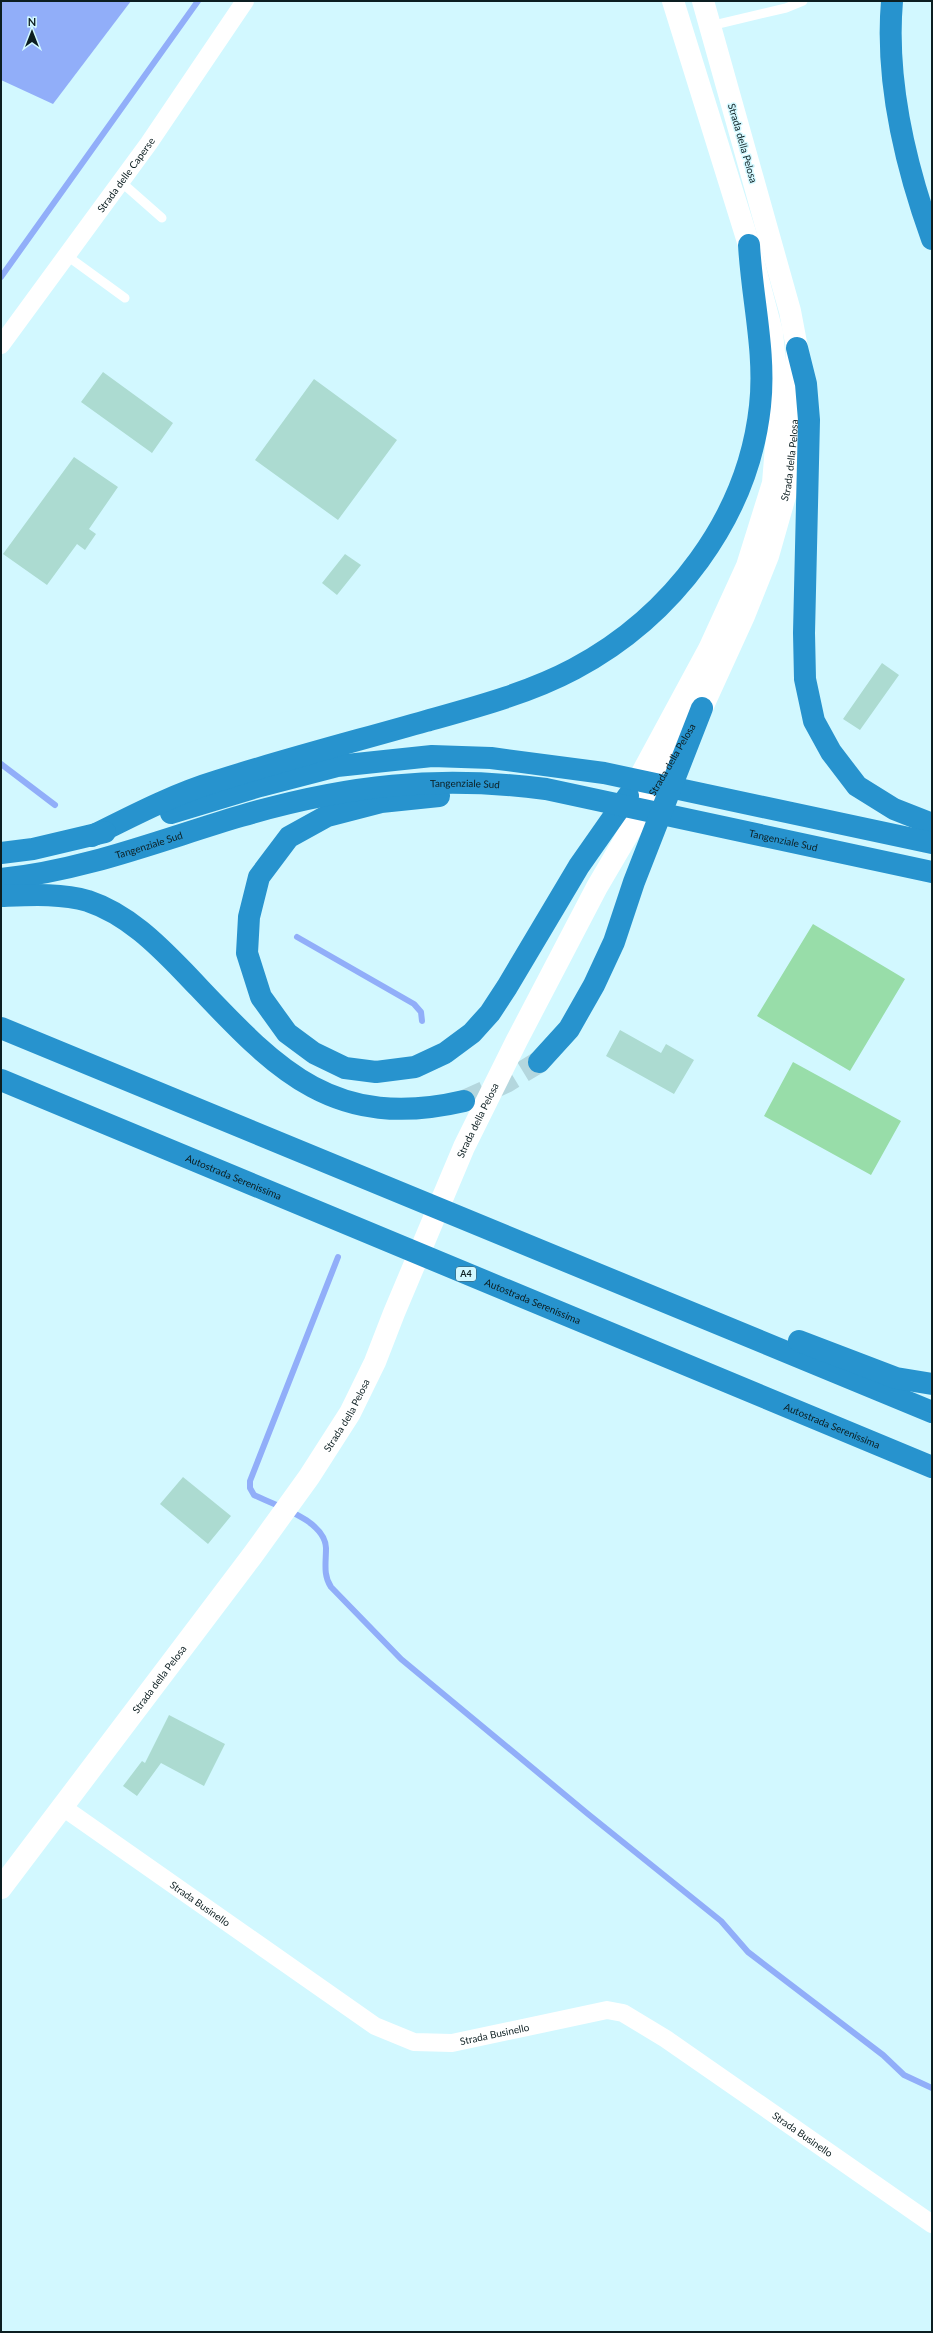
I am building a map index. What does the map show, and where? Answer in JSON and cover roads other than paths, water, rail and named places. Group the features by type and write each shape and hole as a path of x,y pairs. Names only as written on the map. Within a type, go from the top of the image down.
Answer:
{"highway":[{"path":"892,1 893,79 905,156 932,239"},
{"path":"92,836 150,808 214,781 450,714 519,692 574,669 617,641 657,609 697,566 732,508 748,462 760,408 763,366 751,283 749,245"},
{"path":"797,348 806,384 809,420 804,633 805,679 814,721 831,752 857,786 894,809 932,824"},
{"path":"539,1062 569,1029 601,970 614,942 634,882 702,708"},
{"path":"1,853 33,849 92,836 260,786 337,766 432,756 491,758 550,764 604,773 932,843"},
{"path":"498,783 483,791 462,796 425,796 381,802 327,816 289,837 276,852 259,877 249,918 248,953 261,997 287,1033 314,1053 344,1068 376,1072 415,1067 445,1053 472,1033 490,1013 583,860 632,790"},
{"name":"Tangenziale Sud","path":"1,879 95,860 243,816 313,798 400,784 498,783 546,789 932,872"},
{"path":"1,896 52,896 88,901 122,918 155,942 259,1049 290,1074 324,1094 352,1103 385,1109 434,1108 464,1101"},
{"path":"1,1028 932,1412"},
{"name":"Autostrada Serenissima","path":"1,1080 932,1467"},
{"path":"348,1170 896,1378 932,1384"},
{"path":"445,1265 932,1479"}],"street":[{"name":"Strada delle Caperse","path":"1,345 149,143 245,1"},
{"name":"Strada della Pelosa","path":"597,887 614,834 632,790 708,649 747,566 773,483 778,393 772,332 749,245 673,1"},
{"name":"Strada della Pelosa","path":"1,1888 61,1806 252,1556 309,1477 350,1413 375,1362 464,1147 517,1040 597,887 702,708 744,616 777,528 787,489 793,440 797,348 790,311 703,1"},
{"name":"Strada Businello","path":"61,1806 375,2026 414,2042 452,2043 606,2010 624,2013 666,2038 932,2224"}],"lane":[{"path":"710,26 779,10 803,1"},
{"path":"120,181 162,218"},
{"path":"66,255 125,298"}],"water":[{"path":"1,1 131,1 53,104 1,80"}],"waterway":[{"path":"1,277 198,1"},
{"path":"1,764 55,805"},
{"path":"297,937 414,1004 421,1012 422,1021"},
{"path":"338,1257 250,1481 250,1488 254,1495 298,1515 317,1529 324,1538 326,1548 326,1573 331,1587 401,1659 588,1814 721,1921 748,1952 883,2055 904,2075 932,2088"}],"tunnel":[{"path":"464,1101 506,1082 539,1062"}]}
